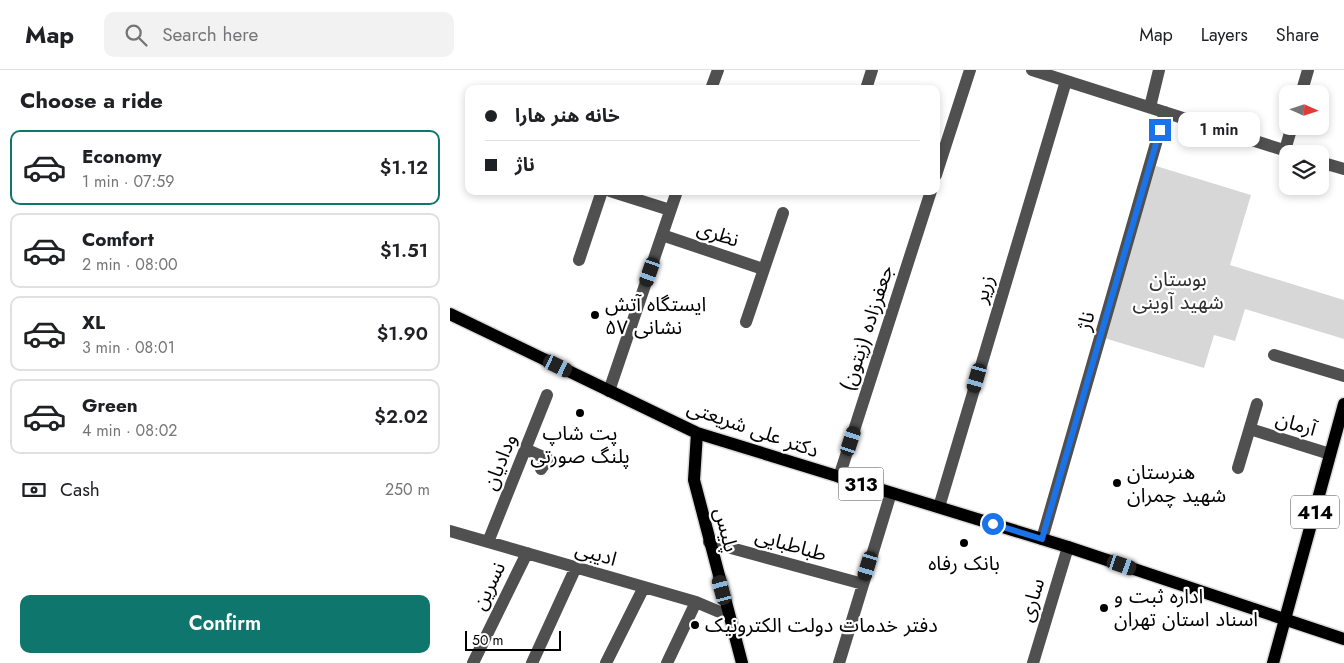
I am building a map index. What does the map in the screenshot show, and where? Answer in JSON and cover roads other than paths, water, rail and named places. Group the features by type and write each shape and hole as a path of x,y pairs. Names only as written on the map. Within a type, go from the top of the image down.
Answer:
{"main road":[{"name":"دکتر علی شریعتی","path":"450,314 697,433 1068,547 1285,620"},
{"name":"414","path":"1274,663 1330,454 1340,436 1344,404"},
{"name":"پلیس","path":"697,433 694,480 742,663"},
{"name":"313","path":"1285,620 1344,640"}],"street":[{"path":"712,85 718,70"},
{"path":"867,85 872,70"},
{"path":"940,163 970,70"},
{"path":"1032,70 1046,72 1066,81 1279,148"},
{"path":"1150,107 1159,70"},
{"path":"1304,85 1308,70"},
{"name":"زریر","path":"939,507 1066,81"},
{"name":"ناژ","path":"1042,539 1165,112"},
{"path":"1329,165 1344,169"},
{"path":"579,260 601,195"},
{"path":"623,195 670,210"},
{"path":"609,391 676,195"},
{"name":"جعفرزاده (زیتون)","path":"839,477 930,195"},
{"path":"746,322 783,213"},
{"name":"نظری","path":"662,235 763,269"},
{"path":"1274,355 1344,376"},
{"name":"ودادیان","path":"488,542 547,395"},
{"path":"1238,468 1257,404"},
{"name":"آرمان","path":"1250,429 1330,454"},
{"path":"525,449 548,459 542,469"},
{"path":"839,662 891,493"},
{"name":"ادیبی","path":"450,531 696,602 729,616"},
{"name":"طباطبایی","path":"710,542 863,584"},
{"name":"ساری","path":"1033,663 1068,547"},
{"name":"نسرین","path":"473,663 527,553"},
{"path":"532,663 576,567"},
{"path":"606,663 644,587"},
{"path":"667,663 696,602"}],"place":[{"name":"ایستگاه آتش نشانی ۵۷","path":"595,315"},
{"name":"پت شاپ پلنگ صورتی","path":"580,413"},
{"name":"هنرستان شهید چمران","path":"1117,483"},
{"name":"بانک رفاه","path":"964,543"},
{"name":"اداره ثبت و اسناد استان تهران","path":"1104,608"},
{"name":"دفتر خدمات دولت الکترونیک","path":"695,625"}],"park label":[{"name":"بوستان شهید آوینی","path":"1178,290"}]}
